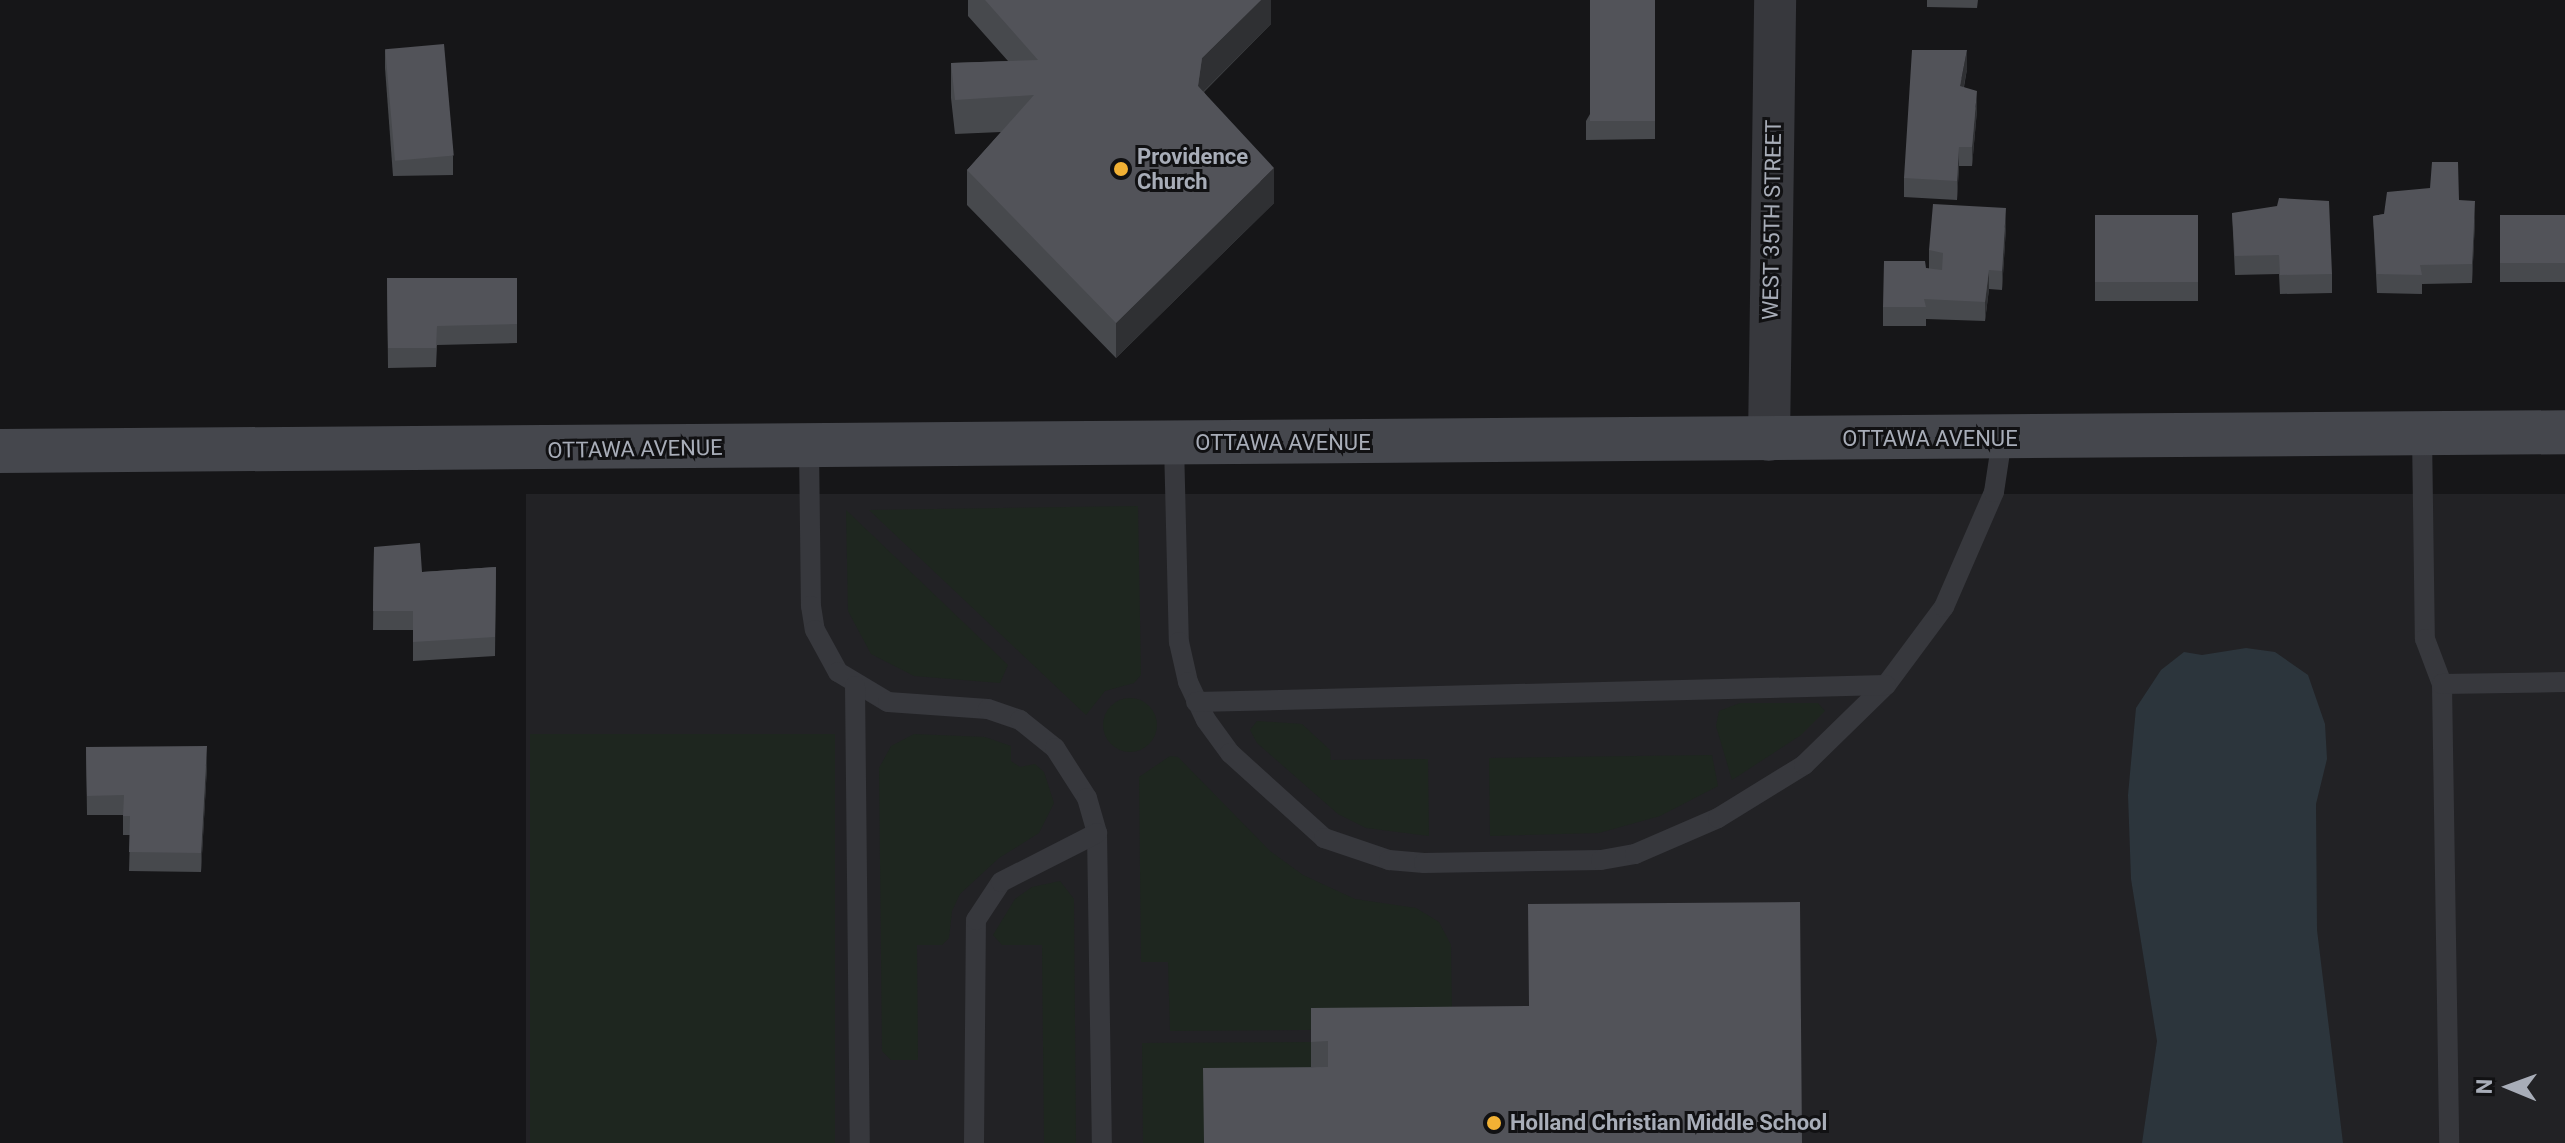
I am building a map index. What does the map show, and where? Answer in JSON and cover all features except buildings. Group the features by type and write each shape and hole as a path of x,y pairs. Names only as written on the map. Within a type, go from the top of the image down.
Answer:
{"street":[{"name":"WEST 35TH STREET","path":"1769,440 1775,0"},
{"name":"OTTAWA AVENUE","path":"0,451 2002,439 2565,432"}],"lane":[{"path":"2422,434 2425,639 2442,684 2449,1143"},
{"path":"1174,444 1179,642 1196,702 1230,753 1297,818 1356,852 1424,863 1586,860 1662,846 1748,802 1804,765 1886,685 1944,607 1969,558 1994,492 2002,439"},
{"path":"809,447 815,630 838,672 855,686 888,702 988,709 1020,720 1070,766 1097,833 1102,1143"},
{"path":"2442,684 2565,682"},
{"path":"1196,702 1886,685"},
{"path":"855,686 860,1143"},
{"path":"974,1143 976,920 1001,882 1097,833"}],"shaded area":[{"path":"526,494 2565,494 2565,1143 526,1143"},
{"path":"1138,506 1141,675 1134,683 1105,691 1086,715 869,510"},
{"path":"846,510 1008,665 1000,683 914,676 871,654 848,611"},
{"path":"2246,648 2275,652 2308,675 2325,724 2327,759 2316,804 2317,930 2343,1143 2142,1143 2157,1041 2131,879 2128,795 2136,708 2161,670 2184,652 2202,655"},
{"path":"1130,698 1149,706 1157,725 1149,744 1130,752 1111,744 1103,725 1111,706"},
{"path":"1740,703 1818,703 1825,711 1801,735 1732,780 1716,726 1719,711"},
{"path":"1257,721 1302,724 1330,750 1331,760 1428,759 1429,836 1366,828 1338,814 1257,743 1250,730"},
{"path":"530,734 835,734 835,1143 530,1143"},
{"path":"914,734 985,737 1011,746 1011,761 1020,767 1035,764 1044,772 1054,803 1039,833 999,858 960,894 952,911 949,938 942,945 917,945 918,1060 891,1060 882,1051 879,768 891,746"},
{"path":"1712,755 1718,786 1660,816 1599,833 1490,836 1489,758"},
{"path":"1170,756 1178,757 1270,851 1303,875 1355,899 1416,908 1439,922 1451,945 1452,1012 1435,1029 1170,1031 1168,962 1141,962 1139,777"},
{"path":"1060,881 1074,899 1076,1143 1044,1143 1042,945 1002,945 993,935 1015,899 1032,887"},
{"path":"1311,1042 1311,1076 1204,1103 1204,1143 1143,1143 1142,1043"}],"place":[{"name":"Providence Church","path":"1121,169"},
{"name":"Holland Christian Middle School","path":"1494,1123"}]}
